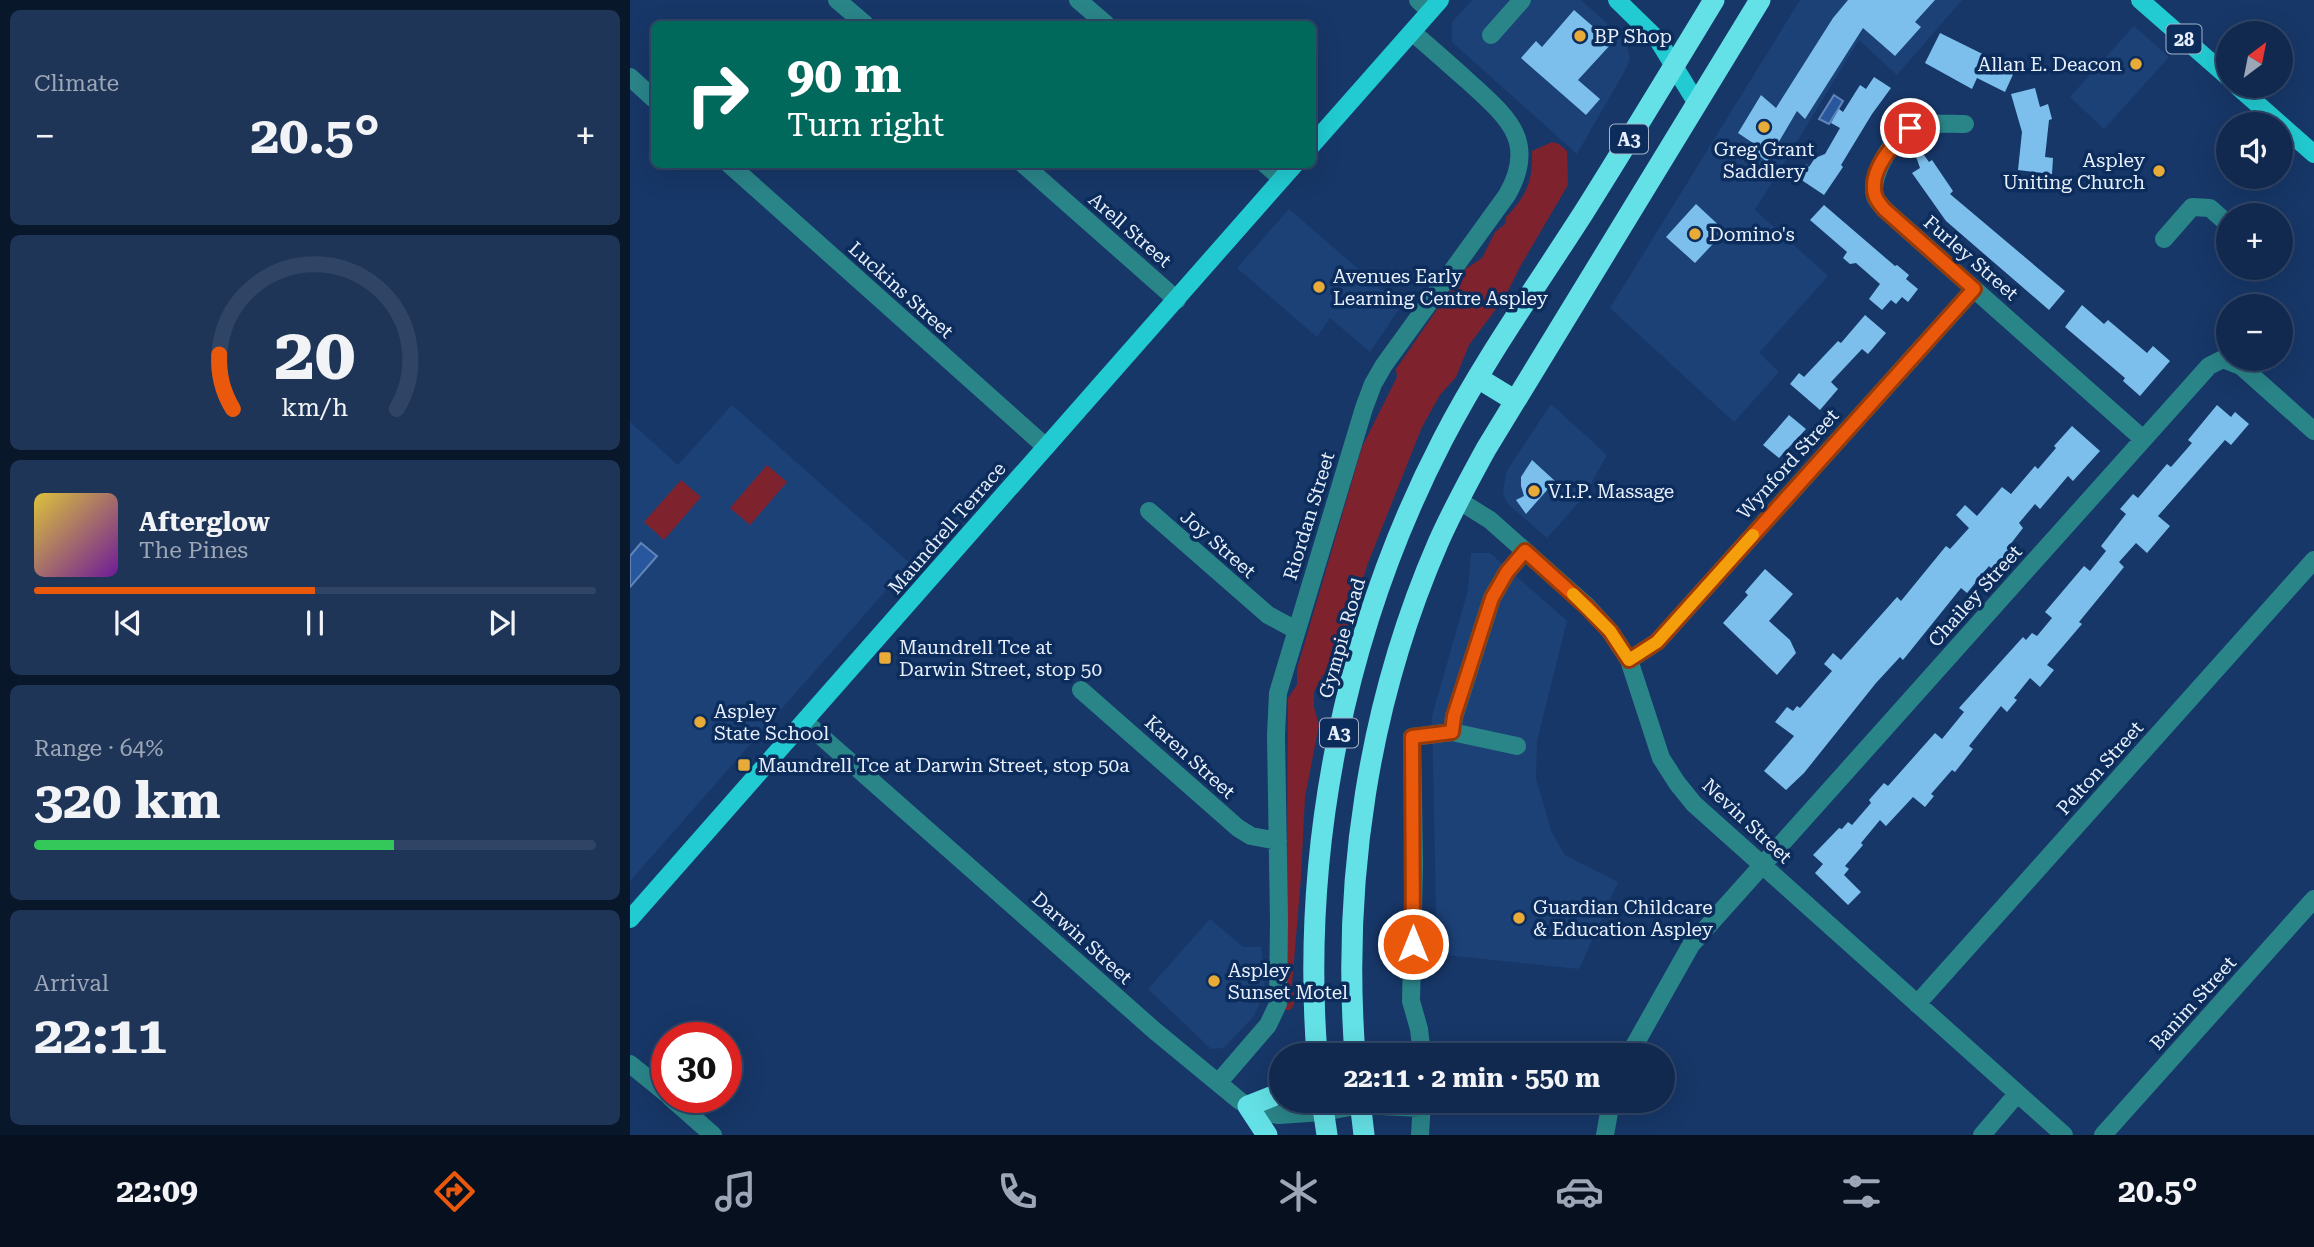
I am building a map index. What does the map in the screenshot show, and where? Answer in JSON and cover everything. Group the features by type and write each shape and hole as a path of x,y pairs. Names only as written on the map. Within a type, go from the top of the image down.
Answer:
{"highway":[{"name":"Gympie Road","path":"1314,1043 1314,964 1320,859 1331,776 1349,687 1378,589 1420,486 1443,439 1714,0"},
{"name":"A3","path":"1354,1043 1351,941 1356,867 1368,777 1388,684 1419,590 1458,500 1514,400 1760,0"},
{"path":"1478,379 1514,400"},
{"path":"1267,1135 1248,1107 1269,1098"},
{"path":"1324,1113 1327,1135"},
{"path":"1363,1113 1364,1135"}],"main road":[{"path":"1617,0 1650,31 1696,102"},
{"name":"28","path":"2140,0 2216,66"},
{"path":"1316,140 1412,32 1429,4"},
{"path":"2250,98 2265,112"},
{"path":"2293,137 2314,154"},
{"name":"Maundrell Terrace","path":"630,919 1292,168"}],"street":[{"path":"837,0 862,21"},
{"path":"1078,0 1102,21"},
{"path":"1491,35 1522,0"},
{"name":"Riordan Street","path":"1218,1083 1268,1025 1278,1004 1276,715 1279,693 1373,384 1405,334 1501,205 1518,176 1521,153 1515,130 1503,113 1412,32"},
{"path":"630,77 651,96"},
{"name":"Furley Street","path":"1965,124 1926,124 1910,128 1899,138 1880,165 1874,181 1875,197 1884,209 2143,439"},
{"name":"Luckins Street","path":"733,168 1046,447"},
{"name":"Arell Street","path":"1028,168 1177,300"},
{"path":"1270,168 1282,179"},
{"path":"2164,239 2192,207 2213,204 2216,208"},
{"name":"Wynford Street","path":"1629,660 1657,642 1974,289"},
{"name":"Chailey Street","path":"1636,1043 1691,946 2209,366 2223,359 2241,366 2314,432"},
{"name":"Nevin Street","path":"1458,500 1478,511 1525,551 1610,631 1629,660 1661,758 1676,783 1694,804 2064,1135"},
{"name":"Joy Street","path":"1149,511 1268,615 1296,630"},
{"path":"1452,732 1454,716 1492,598 1507,572 1525,551"},
{"name":"Pelton Street","path":"1917,1004 2314,560"},
{"name":"Karen Street","path":"1081,690 1238,828 1251,836 1278,841"},
{"name":"Darwin Street","path":"804,722 1154,1031 1218,1083 1248,1107 1268,1114 1289,1113"},
{"path":"1421,1043 1411,1001 1414,863 1412,737 1452,732 1517,746"},
{"name":"Banim Street","path":"2103,1135 2314,899"},
{"path":"631,1067 651,1083"},
{"path":"1982,1135 2017,1094"},
{"path":"688,1113 713,1135"},
{"path":"1420,1135 1421,1113"},
{"path":"1605,1135 1609,1113"}],"shaded area":[{"path":"1472,0 1581,0 1620,35 1627,46 1630,59 1577,154 1452,42 1452,22"},
{"path":"1800,0 1962,0 1897,75 1859,40 1755,210 1828,276 1759,353 1779,372 1734,422 1610,308"},
{"path":"2134,26 2169,57 2104,129 2070,97"},
{"path":"1834,95 1843,101 1829,124 1819,119"},
{"path":"1552,142 1567,151 1568,185 1505,297 1469,345 1456,377 1440,395 1422,427 1368,563 1335,665 1323,675 1314,692 1314,707 1319,725 1305,797 1292,985 1295,1001 1290,1010 1286,1010 1288,698 1297,685 1297,669 1362,447 1397,377 1396,369 1464,270 1482,258 1495,232 1505,224 1506,217 1524,194 1530,179 1532,151"},
{"name":"Avenues Early Learning Centre Aspley","path":"1289,209 1401,306 1370,352 1330,318 1317,337 1237,268"},
{"path":"1551,404 1607,455 1583,498 1547,538 1507,503 1503,493 1506,472"},
{"name":"Aspley State School","path":"732,405 910,563 630,881 630,422 678,465"},
{"path":"767,465 787,482 750,525 730,508"},
{"path":"681,480 701,497 664,540 644,522"},
{"path":"641,543 657,556 630,587 630,556"},
{"path":"1471,553 1490,553 1567,621 1537,741 1536,779 1552,833 1565,855 1618,882 1579,969 1437,954 1432,716 1468,590"},
{"path":"1210,919 1243,947 1261,947 1265,979 1263,996 1254,1016 1224,1048 1211,1049 1148,989"}],"building":[{"path":"1848,0 1935,0 1915,22 1921,27 1895,56 1863,28 1805,119 1797,111 1767,162 1750,148 1753,143 1738,133 1761,95 1776,108 1833,18"},
{"path":"1574,10 1612,43 1578,80 1600,99 1586,115 1521,58 1536,41 1542,47"},
{"path":"1940,33 2015,70 2005,92 1977,78 1972,89 1925,63"},
{"path":"1874,77 1891,88 1872,114 1824,195 1797,177 1806,164 1809,167 1815,158 1825,154 1840,128 1831,123 1839,109 1843,112 1860,85 1866,89"},
{"path":"2035,88 2040,107 2048,104 2052,119 2049,120 2045,157 2053,158 2052,174 2018,170 2022,132 2011,94"},
{"path":"1913,140 1929,162 1932,160 1953,191 1950,194 2065,291 2049,310 1946,221 1912,173 1920,168 1911,142"},
{"name":"Domino's","path":"1696,204 1725,231 1695,263 1666,237"},
{"path":"1824,205 1909,275 1906,279 1918,289 1908,302 1902,297 1896,304 1891,300 1882,310 1869,299 1880,284 1856,263 1850,264 1843,258 1847,252 1810,220"},
{"path":"2082,305 2104,324 2108,320 2147,353 2153,346 2170,361 2140,396 2123,381 2125,378 2065,327"},
{"path":"1865,315 1886,333 1868,354 1862,349 1831,382 1838,389 1820,410 1790,384 1799,373 1804,377 1838,341 1841,343"},
{"path":"2217,405 2231,417 2235,412 2249,424 2231,445 2225,440 2158,516 2170,526 2147,553 2136,543 2119,562 2124,567 2079,622 2082,624 2047,665 2054,670 2040,687 2030,678 2007,712 2001,706 1969,746 1973,749 1955,772 1952,770 1931,794 1934,796 1925,807 1913,797 1886,826 1880,820 1845,866 1849,869 1844,875 1861,892 1848,905 1815,873 1823,864 1813,855 1839,828 1842,829 1848,822 1852,825 1884,783 1888,786 1935,733 1942,739 1964,712 1959,708 2023,637 2026,640 2032,633 2037,636 2052,618 2045,612 2084,566 2090,571 2106,551 2101,546 2126,514 2120,509 2133,494 2138,498 2167,464 2171,467 2192,443 2188,440"},
{"path":"1789,415 1806,429 1779,458 1763,445"},
{"path":"2072,426 2100,451 2073,481 2068,476 2040,509 2035,504 2019,523 2023,528 2009,546 2012,548 1992,569 1989,566 1967,593 1961,588 1903,660 1900,657 1876,683 1804,773 1786,790 1764,771 1794,736 1775,722 1787,707 1793,711 1797,706 1800,708 1832,671 1824,664 1833,653 1841,660 1897,597 1901,601 1946,546 1950,549 1969,528 1956,515 1965,505 1977,516 2002,487 2011,494 2035,466 2038,469"},
{"name":"V.I.P. Massage","path":"1532,460 1555,481 1526,514 1516,500 1524,496 1521,477"},
{"path":"1765,569 1793,594 1769,621 1790,640 1796,653 1777,675 1723,623 1748,595 1745,592"}],"slow traffic":[{"path":"1573,594 1610,631 1629,660 1657,642 1753,535"}],"place":[{"name":"BP Shop","path":"1580,36"},
{"name":"Allan E. Deacon","path":"2136,64"},
{"name":"Greg Grant Saddlery","path":"1764,127"},
{"name":"Aspley Uniting Church","path":"2159,171"},
{"name":"Domino's","path":"1695,234"},
{"name":"Avenues Early Learning Centre Aspley","path":"1319,287"},
{"name":"V.I.P. Massage","path":"1534,491"},
{"name":"Maundrell Tce at Darwin Street, stop 50","path":"885,658"},
{"name":"Aspley State School","path":"700,722"},
{"name":"Maundrell Tce at Darwin Street, stop 50a","path":"744,765"},
{"name":"Guardian Childcare & Education Aspley","path":"1519,918"},
{"name":"Aspley Sunset Motel","path":"1214,981"}],"route":[{"path":"1413,944 1412,737 1452,732 1454,716 1492,598 1507,572 1525,551 1610,631 1629,660 1657,642 1974,289 1884,209 1875,197 1874,181 1880,165 1899,138 1910,128"}]}
